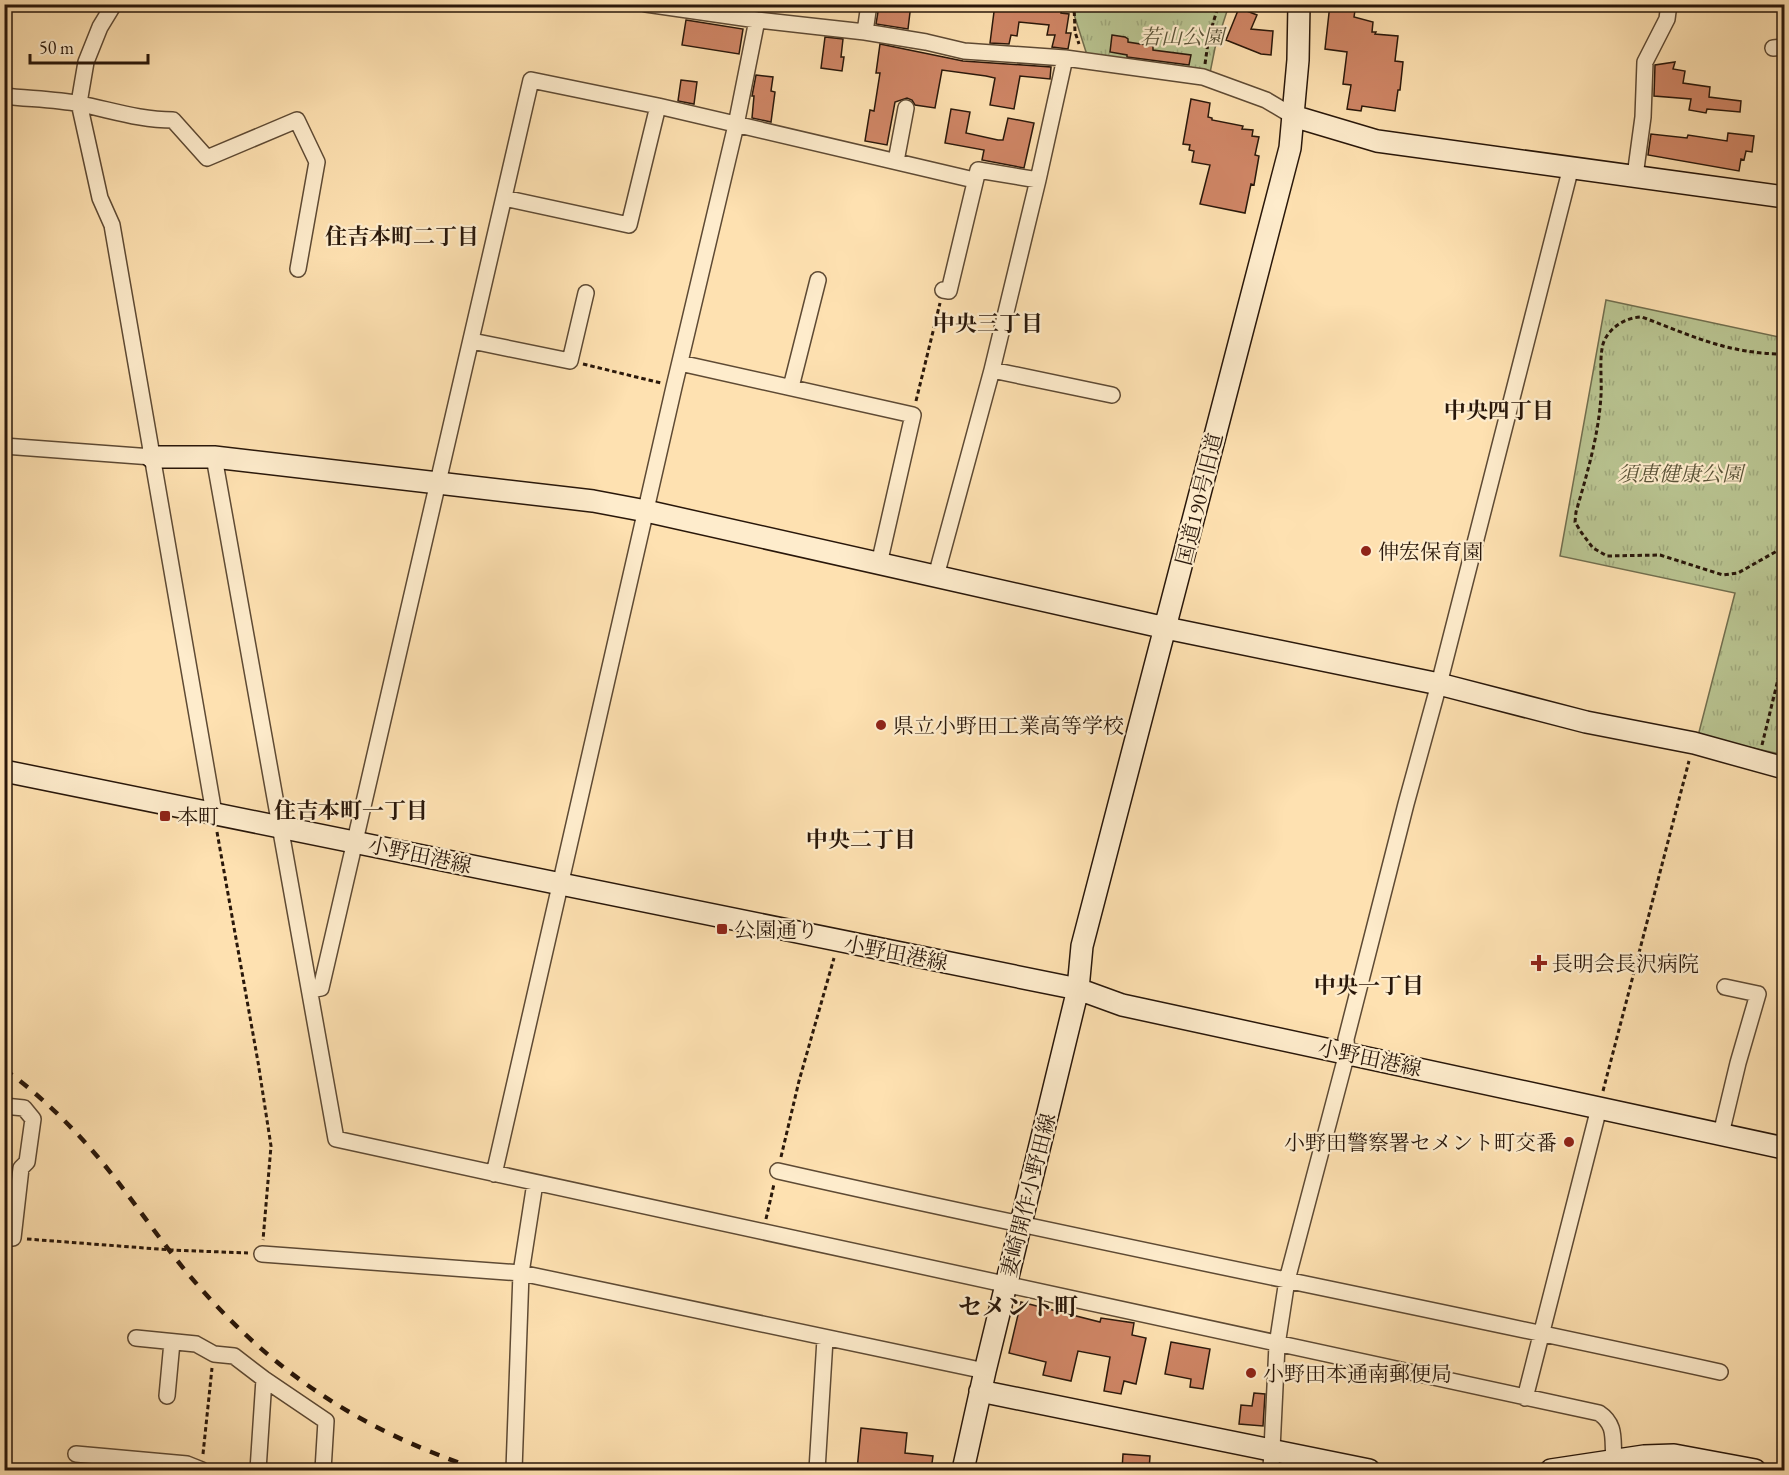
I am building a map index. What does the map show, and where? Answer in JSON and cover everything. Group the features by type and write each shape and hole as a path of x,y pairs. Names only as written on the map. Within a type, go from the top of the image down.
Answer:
{"street":[{"path":"646,4 865,32 964,51 1065,58 1203,77 1266,100 1293,116 1377,141 1785,197"},
{"path":"865,32 869,4"},
{"name":"国道190号旧道","path":"1078,989 1082,946 1290,148 1298,60 1299,4"},
{"path":"1635,176 1643,117 1645,62 1667,19 1669,4"},
{"path":"114,5 100,27 86,62 79,104 100,198 112,225 214,813"},
{"path":"494,1174 736,125 757,20"},
{"path":"936,576 992,370 1065,58"},
{"path":"310,990 321,988 531,80 658,106 974,180"},
{"path":"4,96 79,104 115,113 173,120 207,158 297,120 317,162 298,269"},
{"path":"504,198 629,225 658,106"},
{"path":"896,162 906,108"},
{"path":"1271,1461 1277,1345 1287,1280 1347,1053 1346,1039 1571,167"},
{"path":"943,290 949,291 978,170 1038,180"},
{"path":"791,387 818,280"},
{"path":"471,341 570,361 586,293"},
{"path":"680,363 913,415 879,564"},
{"path":"992,370 1112,395"},
{"path":"4,446 152,457 214,457 594,501 1166,628 1439,684 1586,722 1694,743 1785,768"},
{"path":"214,457 336,1139 1277,1345 1599,1413 1608,1419 1612,1427 1614,1460"},
{"name":"小野田港線","path":"4,771 1078,989 1122,1005 1785,1148"},
{"path":"1721,1134 1758,994 1725,987"},
{"name":"妻崎開作小野田線","path":"963,1470 982,1381 1078,989"},
{"path":"4,1106 24,1108 33,1119 27,1162 21,1168 13,1238"},
{"path":"1525,1398 1599,1108"},
{"path":"778,1171 1020,1226 1540,1332 1720,1372"},
{"path":"514,1470 521,1273 535,1183"},
{"path":"262,1254 521,1273 825,1339 1271,1461 1369,1470"},
{"path":"136,1338 196,1344 214,1354 234,1356 326,1421 323,1470"},
{"path":"817,1470 825,1339"},
{"path":"167,1396 172,1342"},
{"path":"258,1470 264,1379"},
{"path":"76,1454 92,1463 187,1464 202,1470"},
{"path":"1551,1470 1644,1456 1674,1455 1755,1470"}],"path":[{"path":"1074,4 1075,32 1083,61"},
{"path":"1203,77 1209,36 1220,4"},
{"path":"913,415 943,290"},
{"path":"1785,354 1757,354 1721,347 1642,317 1630,317 1618,324 1609,333 1604,344 1601,396 1593,448 1575,522 1593,548 1607,556 1660,555 1724,575 1738,573 1785,547"},
{"path":"570,361 674,387"},
{"path":"1785,597 1780,600 1785,608"},
{"path":"1758,761 1785,655"},
{"path":"1599,1108 1662,858 1694,743"},
{"path":"13,1238 171,1250 262,1254 271,1146 214,813"},
{"path":"764,1232 771,1192 799,1081 838,941"},
{"path":"202,1470 214,1354"},
{"path":"1785,1423 1782,1432 1785,1433"}],"green space":[{"name":"若山公園","path":"1071,5 1229,5 1215,48 1210,73 1087,55"},
{"name":"須恵健康公園","path":"1606,300 1784,338 1784,755 1698,736 1735,593 1560,556"}],"building":[{"path":"891,4 911,4 908,29 876,24 879,6 890,7"},
{"path":"995,4 1062,6 1061,13 1069,14 1066,33 1071,33 1068,49 1052,47 1055,35 1047,35 1049,25 1019,22 1017,36 1011,35 1009,44 990,43"},
{"path":"1330,4 1356,4 1354,17 1373,22 1372,32 1398,36 1395,61 1403,62 1395,111 1362,106 1361,111 1347,109 1351,85 1343,84 1347,52 1325,49"},
{"path":"1239,8 1257,15 1251,29 1273,31 1271,55 1261,54 1226,40"},
{"path":"686,20 743,29 739,54 682,45"},
{"path":"1112,35 1125,37 1128,42 1153,46 1153,50 1191,55 1189,65 1127,57 1127,55 1110,52"},
{"path":"825,37 843,39 842,71 821,68"},
{"path":"880,44 963,61 1051,67 1050,79 1020,76 1014,109 990,105 995,78 942,70 935,108 915,105 907,98 895,102 887,145 865,141 870,110 874,111 880,73 876,73"},
{"path":"1675,62 1673,69 1685,71 1683,83 1710,87 1709,97 1741,101 1740,112 1707,109 1706,113 1689,110 1691,99 1654,96 1655,65"},
{"path":"756,75 773,77 771,91 775,92 771,122 752,118 754,96 752,96"},
{"path":"681,80 697,82 694,104 678,101"},
{"path":"1191,99 1210,103 1208,117 1212,120 1243,126 1242,129 1253,130 1252,136 1259,137 1255,155 1259,156 1254,185 1251,184 1245,213 1200,204 1210,165 1192,162 1194,151 1189,150 1190,145 1183,144"},
{"path":"951,109 970,112 966,133 998,140 1003,140 1008,118 1034,123 1024,168 982,160 984,150 945,143"},
{"path":"1728,133 1754,136 1752,152 1746,151 1744,160 1741,159 1739,171 1648,155 1651,134 1687,138 1688,135 1727,141"},
{"path":"1021,1302 1100,1322 1101,1318 1134,1323 1132,1335 1146,1338 1136,1384 1124,1381 1121,1394 1104,1391 1110,1357 1078,1351 1071,1381 1043,1375 1046,1362 1009,1353"},
{"path":"1171,1342 1210,1349 1203,1389 1190,1387 1191,1379 1165,1374"},
{"path":"1254,1393 1265,1394 1263,1426 1239,1424 1241,1405 1252,1406"},
{"path":"861,1428 907,1433 905,1453 933,1456 931,1470 908,1468 907,1470 857,1470"},
{"path":"1123,1454 1150,1456 1149,1470 1122,1470"}],"railway":[{"path":"4,1069 45,1102 82,1139 189,1275 220,1310 285,1369 320,1394 395,1436 480,1470"}],"place":[{"name":"伸宏保育園","path":"1366,551"},
{"name":"県立小野田工業高等学校","path":"881,725"},
{"name":"本町","path":"165,816"},
{"name":"公園通り","path":"722,929"},
{"name":"長明会長沢病院","path":"1539,963"},
{"name":"小野田警察署セメント町交番","path":"1569,1142"},
{"name":"小野田本通南郵便局","path":"1251,1373"}],"district":[{"name":"住吉本町二丁目","path":"402,236"},
{"name":"中央三丁目","path":"988,323"},
{"name":"中央四丁目","path":"1499,410"},
{"name":"住吉本町一丁目","path":"351,810"},
{"name":"中央二丁目","path":"861,839"},
{"name":"中央一丁目","path":"1369,985"},
{"name":"セメント町","path":"1018,1306"}]}
